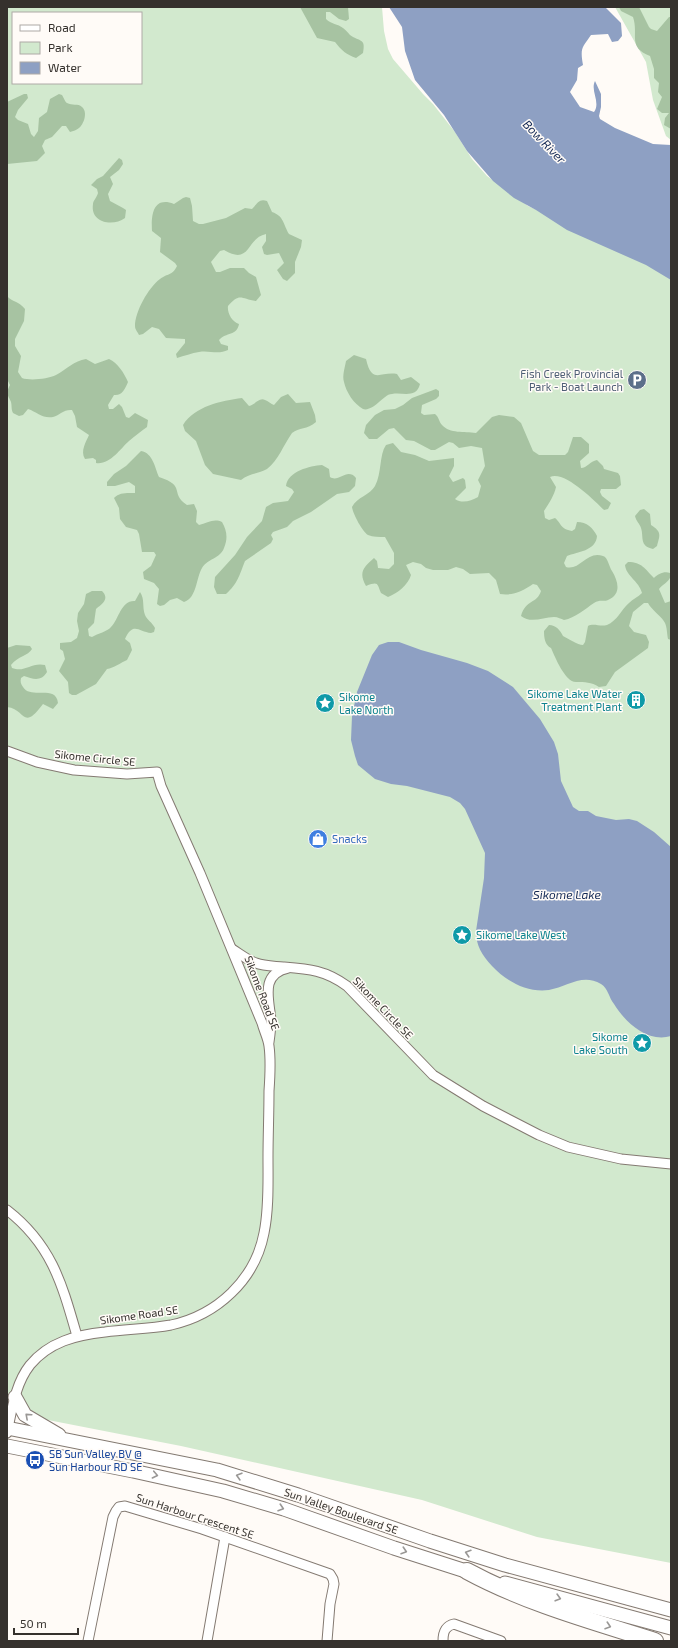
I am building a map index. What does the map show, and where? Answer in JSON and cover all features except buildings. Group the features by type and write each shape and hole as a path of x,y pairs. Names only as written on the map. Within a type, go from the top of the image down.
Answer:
{"highway":[{"path":"468,1571 490,1584 524,1597 655,1641"}],"main road":[{"path":"15,1397 28,1417 51,1431 72,1441"},
{"name":"Sun Valley Boulevard SE","path":"7,1430 72,1441 217,1470 498,1562 671,1610"},
{"name":"Sun Valley Boulevard SE","path":"7,1446 140,1472 223,1491 284,1509 394,1548 468,1571 567,1601 671,1628"}],"street":[{"name":"Sikome Circle SE","path":"7,751 37,762 74,770 127,774 157,772 161,786 232,949 246,959 256,963 326,973 336,978 347,986 433,1075 483,1106 518,1125 568,1146 597,1154 621,1159 671,1164"},
{"name":"Sikome Road SE","path":"232,949 269,1045"},
{"name":"Sikome Road SE","path":"7,1430 15,1397 24,1374 39,1356 53,1345 77,1336 164,1326 195,1317 208,1311 226,1298 246,1275 260,1250 266,1221 270,1080 269,1045 271,1022 267,992 268,985 272,977 277,973 291,968"},
{"path":"7,1210 31,1232 50,1259 65,1293 77,1336"},
{"name":"Sun Harbour Crescent SE","path":"88,1641 113,1516 119,1507 131,1507 225,1537 326,1573 332,1577 334,1584 327,1641"},
{"path":"206,1641 225,1537"},
{"path":"443,1641 444,1631 448,1626 454,1624 501,1641"}],"green space":[{"path":"7,7 382,7 384,31 388,49 393,59 433,104 455,132 472,159 487,176 528,206 671,268 671,1563 537,1537 422,1500 181,1446 7,1412"},
{"path":"300,7 348,7 349,19 346,21 339,19 330,12 326,12 326,19 341,27 350,35 361,41 364,45 363,53 356,58 344,52 335,42 317,38"},
{"path":"615,7 671,7 671,140 666,136 653,100 646,62"},
{"path":"619,7 639,7 649,27 657,31 669,17 671,17 671,129 664,125 665,118 669,113 662,113 657,109 662,97 658,92 659,83 654,78 654,69 650,56 638,49 635,40 635,23 633,17 621,11"},
{"path":"27,94 28,98 18,110 15,117 18,120 28,124 31,134 34,137 38,131 39,118 47,112 50,99 59,94 62,95 67,103 82,107 85,112 85,118 81,126 77,129 70,132 66,126 62,126 52,137 45,140 42,146 45,153 37,161 7,164 7,102"},
{"path":"119,158 122,160 123,164 119,170 110,177 113,184 108,194 110,201 126,210 125,218 115,222 103,222 95,215 93,210 93,203 98,193 97,189 91,185 103,176"},
{"path":"186,197 190,198 193,221 199,224 226,218 245,208 252,209 262,200 267,201 272,212 279,216 283,221 289,234 302,240 295,262 295,273 287,281 283,279 277,270 284,263 279,253 264,254 262,247 266,241 266,234 260,236 248,250 239,255 224,250 220,251 211,262 216,272 230,268 244,268 256,277 261,295 256,301 244,298 235,299 228,306 230,317 239,324 238,328 234,332 219,340 221,344 228,346 228,350 221,352 199,352 177,358 176,354 185,343 185,339 166,338 159,329 152,327 143,334 139,335 135,329 135,326 137,314 151,288 160,279 172,273 177,266 160,252 161,238 152,231 153,213 155,208 162,203 167,202 174,204"},
{"path":"7,296 25,309 24,321 15,339 15,346 21,356 18,372 22,378 34,379 53,376 74,363 86,359 95,364 109,359 123,372 128,382 121,393 114,395 108,405 109,409 113,409 119,404 122,407 126,417 129,418 135,413 148,420 147,427 106,462 96,463 96,460 93,458 85,459 83,450 89,435 77,427 72,410 67,410 53,417 43,416 28,409 23,415 19,416 13,413 11,402 7,393 10,385 7,379"},
{"path":"354,355 366,359 368,367 374,374 397,374 401,380 411,377 420,384 418,389 409,394 390,394 376,405 363,409 351,397 343,380 346,361"},
{"path":"436,389 439,391 439,396 436,399 422,405 421,413 424,415 435,414 442,425 449,430 476,433 492,417 499,415 514,417 521,423 533,451 539,455 565,455 568,452 573,437 581,437 589,444 589,453 580,461 581,468 597,460 604,469 618,473 620,476 621,485 616,489 601,489 600,492 602,496 611,503 608,509 604,510 586,493 571,482 556,476 550,477 556,487 553,496 544,511 545,518 549,520 555,518 563,528 568,530 572,531 575,529 577,522 581,522 587,524 594,530 597,536 593,545 590,548 567,556 564,563 566,567 571,567 592,556 597,555 605,557 616,579 618,587 617,591 612,597 606,601 596,602 568,619 564,620 550,617 529,620 521,616 528,604 539,595 541,591 537,585 533,584 514,594 500,594 496,580 489,573 470,574 463,569 456,567 448,570 433,570 413,562 406,565 411,575 410,579 399,591 392,595 388,597 381,593 377,584 366,586 362,573 367,564 374,558 377,561 378,568 389,569 394,564 394,553 385,537 368,535 363,530 354,514 352,507 375,486 379,476 382,454 386,445 393,443 401,452 415,455 429,461 454,458 454,466 449,476 453,482 463,478 465,480 466,488 455,499 458,501 466,501 478,497 481,486 478,480 485,466 482,448 471,446 459,448 453,443 449,442 435,450 431,450 414,441 406,440 394,428 389,429 377,439 369,439 364,433 366,425 375,415 384,410 395,409 412,398"},
{"path":"288,394 296,403 310,402 316,422 313,425 292,433 278,457 271,466 264,471 247,476 241,480 213,474 205,465 196,441 185,431 183,425 188,419 201,409 217,403 242,398 249,406 263,399 274,405 281,397"},
{"path":"141,451 145,452 151,458 159,477 173,483 182,501 187,505 194,504 197,511 196,522 199,525 219,521 222,522 225,528 226,541 222,552 217,557 207,562 202,568 194,592 188,600 184,602 177,598 170,600 164,605 160,606 157,604 159,589 154,583 144,579 143,572 151,566 156,555 154,552 142,552 137,530 126,527 120,519 119,508 114,498 121,494 135,493 135,486 129,482 115,486 107,486 107,482 114,474 126,466"},
{"path":"322,465 329,469 330,477 333,478 346,474 353,475 356,478 355,486 349,492 337,494 311,512 293,521 287,527 273,532 271,535 273,539 271,543 245,561 238,579 230,590 226,594 217,594 214,587 215,577 235,555 247,537 262,521 266,507 273,503 288,501 294,492 286,486 288,481 295,473 306,468"},
{"path":"644,509 650,514 651,525 659,532 657,546 653,549 646,546 644,543 640,525 635,516 640,510"},
{"path":"628,562 637,563 646,569 654,578 661,573 670,573 670,578 659,589 665,603 671,601 671,640 668,639 664,621 648,603 644,603 633,612 629,626 634,632 646,635 649,642 648,648 615,672 606,686 599,687 591,683 572,681 564,674 551,648 546,643 544,631 549,625 554,626 563,636 583,645 588,626 602,626 614,621 629,603 642,593 626,569 625,565"},
{"path":"92,591 102,591 105,599 96,609 94,623 88,629 89,636 92,637 109,629 114,624 123,607 130,602 135,601 140,592 145,615 155,628 154,632 151,633 136,629 131,630 125,639 130,643 132,650 127,660 115,667 107,669 96,684 76,695 72,695 69,693 68,682 59,671 65,659 63,651 60,649 60,643 71,642 77,638 79,631 77,621 78,613 84,604 86,594"},
{"path":"16,645 30,646 32,649 14,662 11,665 12,668 21,669 40,664 45,665 47,672 45,675 37,679 24,676 21,678 21,684 27,691 53,694 58,703 53,709 43,704 31,717 27,718 18,711 7,707 7,648"}],"water":[{"name":"Bow River","path":"389,7 605,7 621,23 622,36 618,41 612,42 608,34 591,35 582,48 583,65 578,68 577,80 570,92 580,107 594,112 596,108 594,89 595,81 601,94 600,119 615,128 653,144 671,145 671,280 646,265 567,230 514,198 493,181 467,151 444,115 415,80 405,51 402,27"},
{"name":"Sikome Lake","path":"388,642 399,642 467,663 488,671 513,687 540,719 554,742 558,754 561,781 573,807 579,811 588,811 596,816 616,820 629,819 637,821 654,832 671,847 671,1036 662,1037 645,1034 631,1024 624,1018 612,1002 603,986 594,981 581,980 549,990 533,990 510,981 485,958 478,946 476,931 484,878 485,853 465,809 460,803 450,797 375,779 358,765 355,756 351,740 352,716 357,692 372,655 379,645"}],"place":[{"name":"Fish Creek Provincial Park - Boat Launch","path":"637,380"},
{"name":"Sikome Lake Water Treatment Plant","path":"636,700"},
{"name":"Sikome Lake North","path":"325,703"},
{"name":"Snacks","path":"318,839"},
{"name":"Sikome Lake West","path":"462,935"},
{"name":"Sikome Lake South","path":"642,1043"},
{"name":"SB Sun Valley BV @ Sun Harbour RD SE","path":"35,1460"}]}
